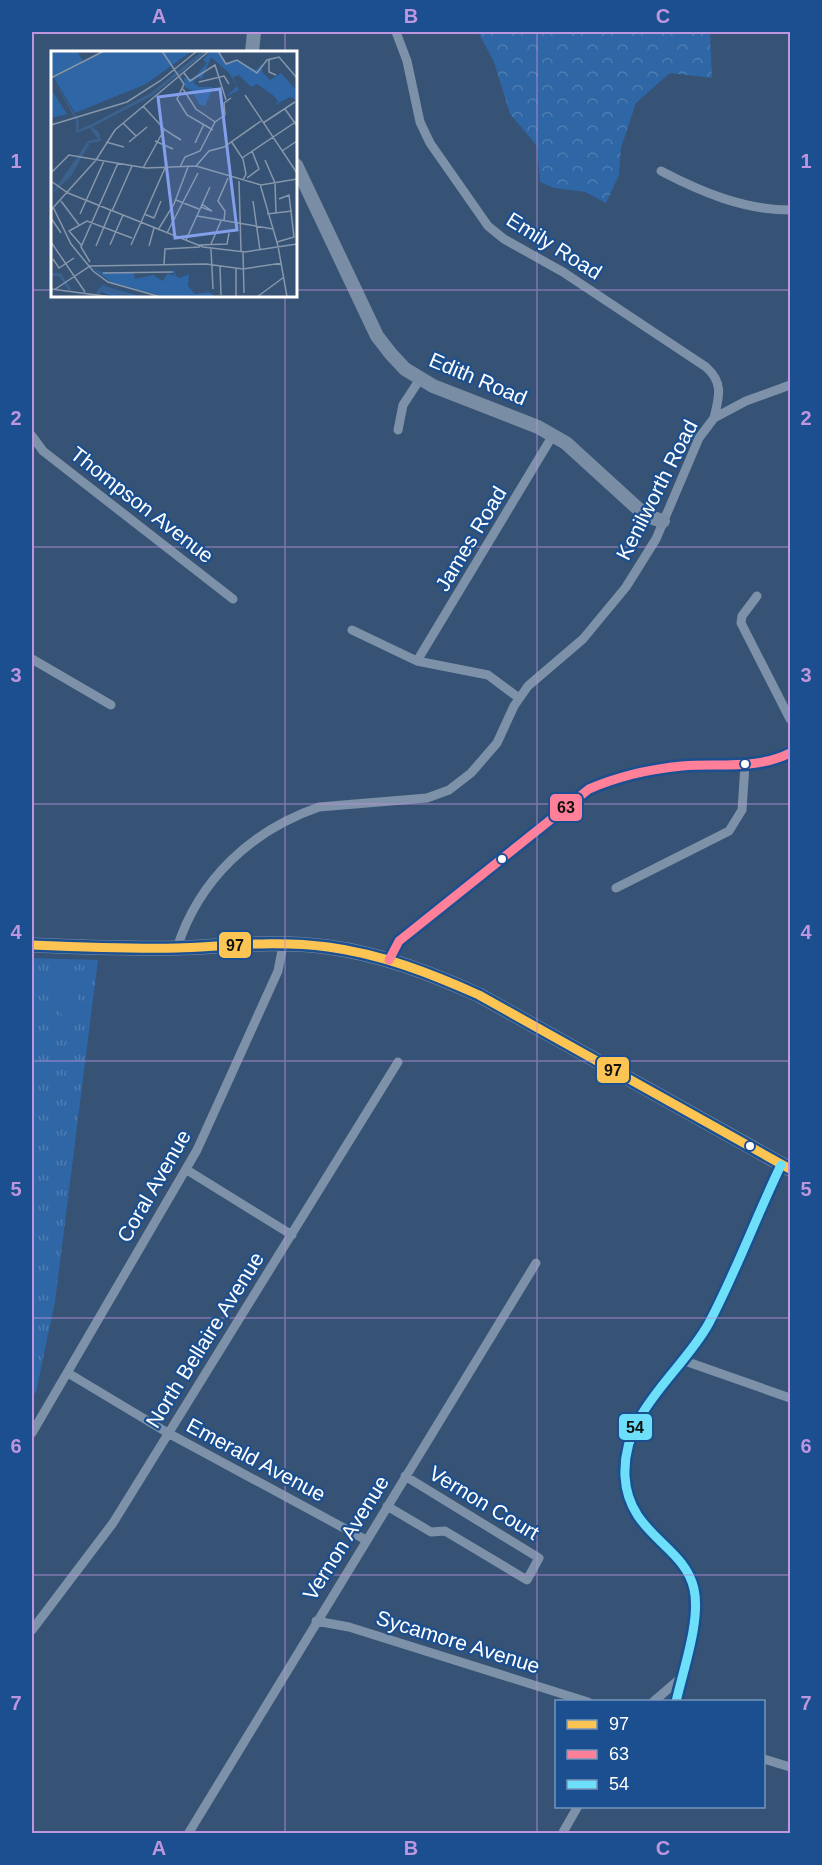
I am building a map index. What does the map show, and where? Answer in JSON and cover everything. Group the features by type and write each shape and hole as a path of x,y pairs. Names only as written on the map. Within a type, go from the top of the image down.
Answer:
{"main road":[{"path":"32,945 177,948 283,945 326,947 389,960 441,978 479,996 786,1167"}],"street":[{"path":"252,51 254,32"},
{"name":"Emily Road","path":"396,32 407,61 420,122 430,142 478,215 504,239 563,272 706,367 718,379 720,386 714,418"},
{"name":"Edith Road","path":"297,167 377,336 405,369 420,379 566,442 646,516 663,521"},
{"path":"661,171 715,196 752,206 790,211"},
{"path":"398,430 403,405 420,379"},
{"name":"Kenilworth Road","path":"177,948 186,922 220,871 259,836 292,817 319,807 427,798 448,790 471,773 497,743 519,698 528,686 583,639 606,614 649,550 699,438 714,418 746,401 790,384"},
{"name":"James Road","path":"417,661 553,435"},
{"name":"Thompson Avenue","path":"33,440 43,451 233,599"},
{"path":"757,596 742,616 741,623 790,719"},
{"path":"352,630 417,661 488,675 519,698"},
{"path":"32,659 111,705"},
{"path":"389,960 399,941 589,789 611,779 643,771 681,766 761,764 790,753"},
{"path":"616,888 729,831 742,810 745,765"},
{"name":"Coral Avenue","path":"32,1433 123,1275 187,1170 278,971 283,945"},
{"name":"North Bellaire Avenue","path":"32,1630 112,1523 398,1062"},
{"path":"676,1700 694,1618 695,1591 681,1563 650,1533 636,1515 626,1489 625,1471 628,1449 639,1419 650,1400 708,1324 786,1167"},
{"path":"187,1170 292,1234"},
{"name":"Vernon Avenue","path":"188,1833 536,1263"},
{"path":"682,1360 790,1398"},
{"name":"Emerald Avenue","path":"68,1373 168,1433 366,1540"},
{"name":"Vernon Court","path":"387,1506 431,1532 445,1531 527,1580 539,1558 405,1476"},
{"name":"Sycamore Avenue","path":"316,1621 349,1627 585,1700"},
{"path":"654,1700 682,1677"},
{"path":"765,1759 790,1767"},
{"path":"562,1833 577,1808"}],"green space":[{"path":"478,32 710,32 712,78 670,73 636,103 621,148 619,175 606,203 585,192 554,188 540,182 537,146 510,114 494,62"},
{"path":"32,958 98,960 55,1302 36,1392 32,1396"},
{"path":"64,976 85,1011 67,1023 45,988"}],"transit line":[{"name":"63","path":"389,960 399,941 589,789 623,777 658,769 751,764 790,753"},
{"name":"97","path":"32,945 177,948 290,944 348,950 386,959 479,995 790,1169"},
{"name":"54","path":"677,1700 693,1630 696,1601 694,1589 679,1561 646,1526 628,1496 625,1476 627,1453 633,1432 643,1412 709,1323 781,1165"}]}
